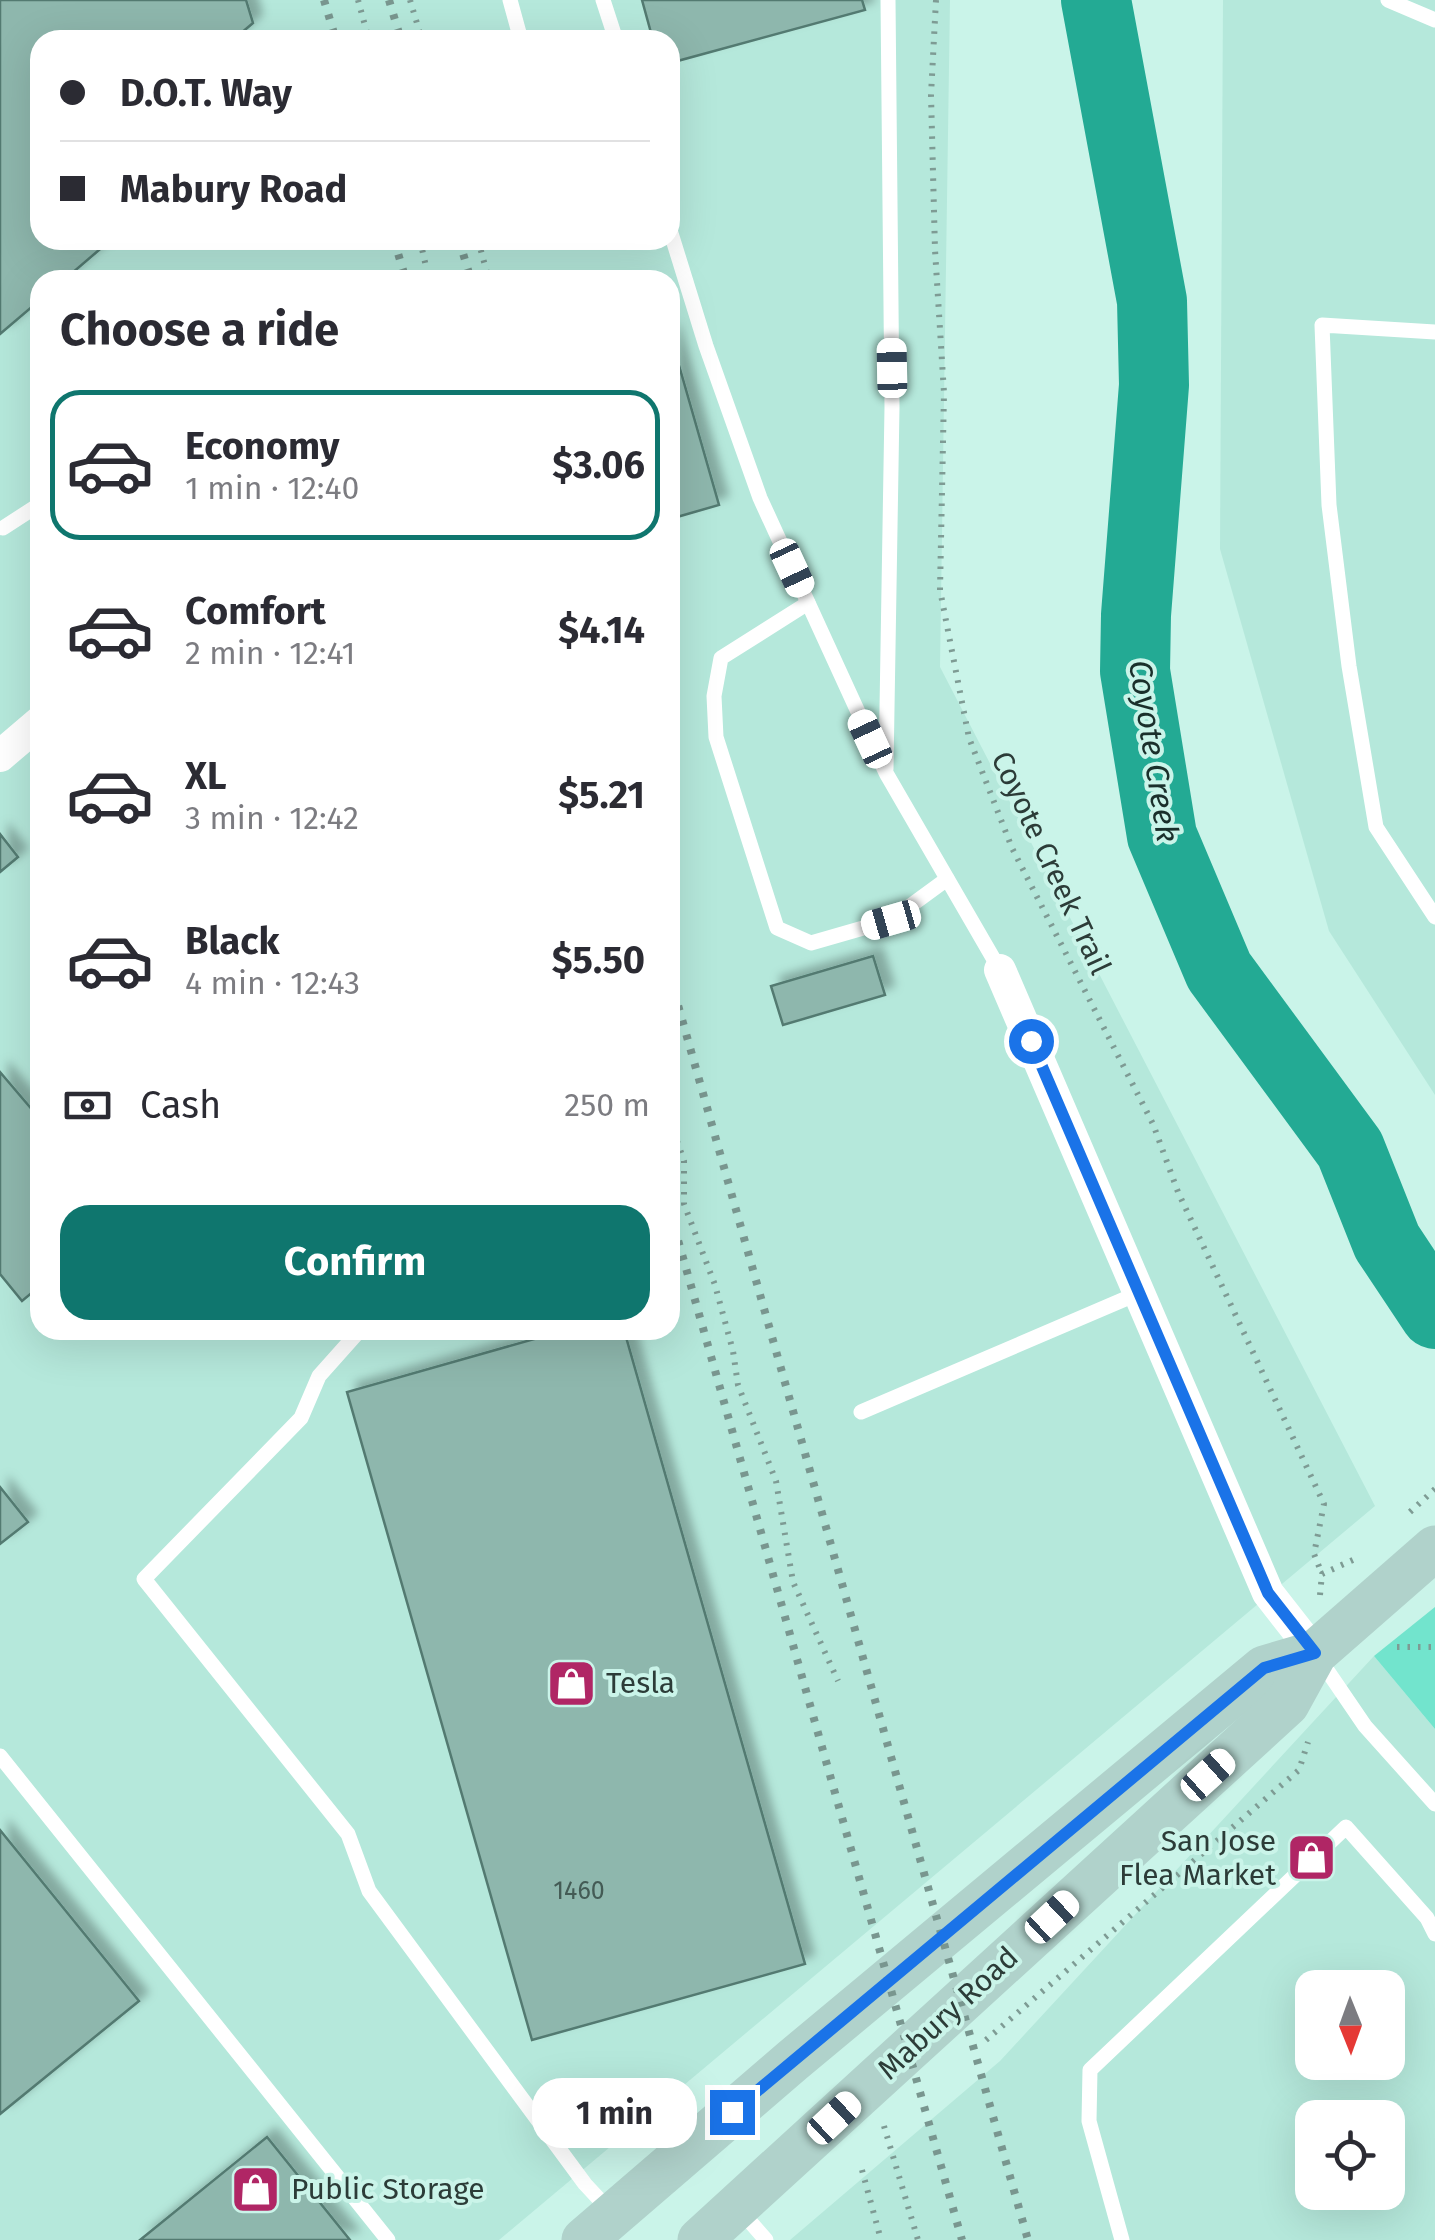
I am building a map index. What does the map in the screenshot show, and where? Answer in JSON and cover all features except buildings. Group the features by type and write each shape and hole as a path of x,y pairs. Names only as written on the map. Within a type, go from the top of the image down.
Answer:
{"main road":[{"name":"Mabury Road","path":"700,2240 752,2223 864,2090 1287,1704 1315,1653 1435,1548"},
{"name":"Mabury Road","path":"599,2227 1264,1668 1315,1653"}],"street":[{"path":"0,756 30,730"},
{"path":"1000,970 1268,1593 1315,1653"}],"lane":[{"path":"510,0 518,30"},
{"path":"603,0 613,30"},
{"path":"886,772 892,408 888,0"},
{"path":"1388,0 1435,20"},
{"path":"676,250 760,498 886,772 1000,970"},
{"path":"1435,332 1322,325 1329,505 1349,666 1376,827 1435,918"},
{"path":"4,528 30,511"},
{"path":"808,603 722,658 714,696 716,737 777,928 811,943 891,920 947,879"},
{"path":"861,1412 1139,1293"},
{"path":"351,1340 319,1376 301,1418 144,1579 348,1834 369,1892 584,2184 599,2227"},
{"path":"1315,1653 1365,1726 1435,1804"},
{"path":"0,1756 388,2240"},
{"path":"1122,2240 1089,2121 1090,2070 1346,1826 1427,1918 1435,1934"}],"path":[{"path":"358,0 367,30"},
{"path":"410,0 419,30"},
{"name":"Coyote Creek Trail","path":"936,0 931,95 944,393 940,590 969,738 1012,848 1153,1124 1178,1192 1324,1504 1314,1554 1322,1574"},
{"path":"680,1150 684,1161 684,1204 715,1284 738,1385 776,1480 793,1582 838,1681"},
{"path":"1415,1507 1435,1489"},
{"path":"1397,1648 1435,1647"},
{"path":"864,2090 885,2127 918,2240"},
{"path":"862,2170 882,2240"}],"shaded area":[{"path":"0,0 950,0 940,667 1375,1506 499,2240 0,2240"},
{"path":"1223,0 1435,0 1435,1095 1329,931 1220,549"},
{"name":"San Jose Flea Market","path":"1374,1656 1435,1729 1435,2240 790,2240 1000,2061"}],"green space":[{"path":"1435,1607 1435,1729 1374,1656"}],"waterway":[{"name":"Coyote Creek","path":"1096,0 1152,301 1154,385 1135,671 1162,836 1219,971 1350,1149 1387,1242 1435,1314"}],"railway":[{"path":"324,0 333,30"},
{"path":"389,0 398,30"},
{"path":"397,250 403,270"},
{"path":"462,250 468,270"},
{"path":"680,1012 1028,2240"},
{"path":"680,1247 962,2240"}],"place":[{"name":"Tesla","path":"571,1683"},
{"name":"San Jose Flea Market","path":"1311,1858"},
{"name":"Public Storage","path":"256,2189"}],"route":[{"path":"732,2112 1264,1668 1315,1653 1268,1593 1031,1041"}]}
